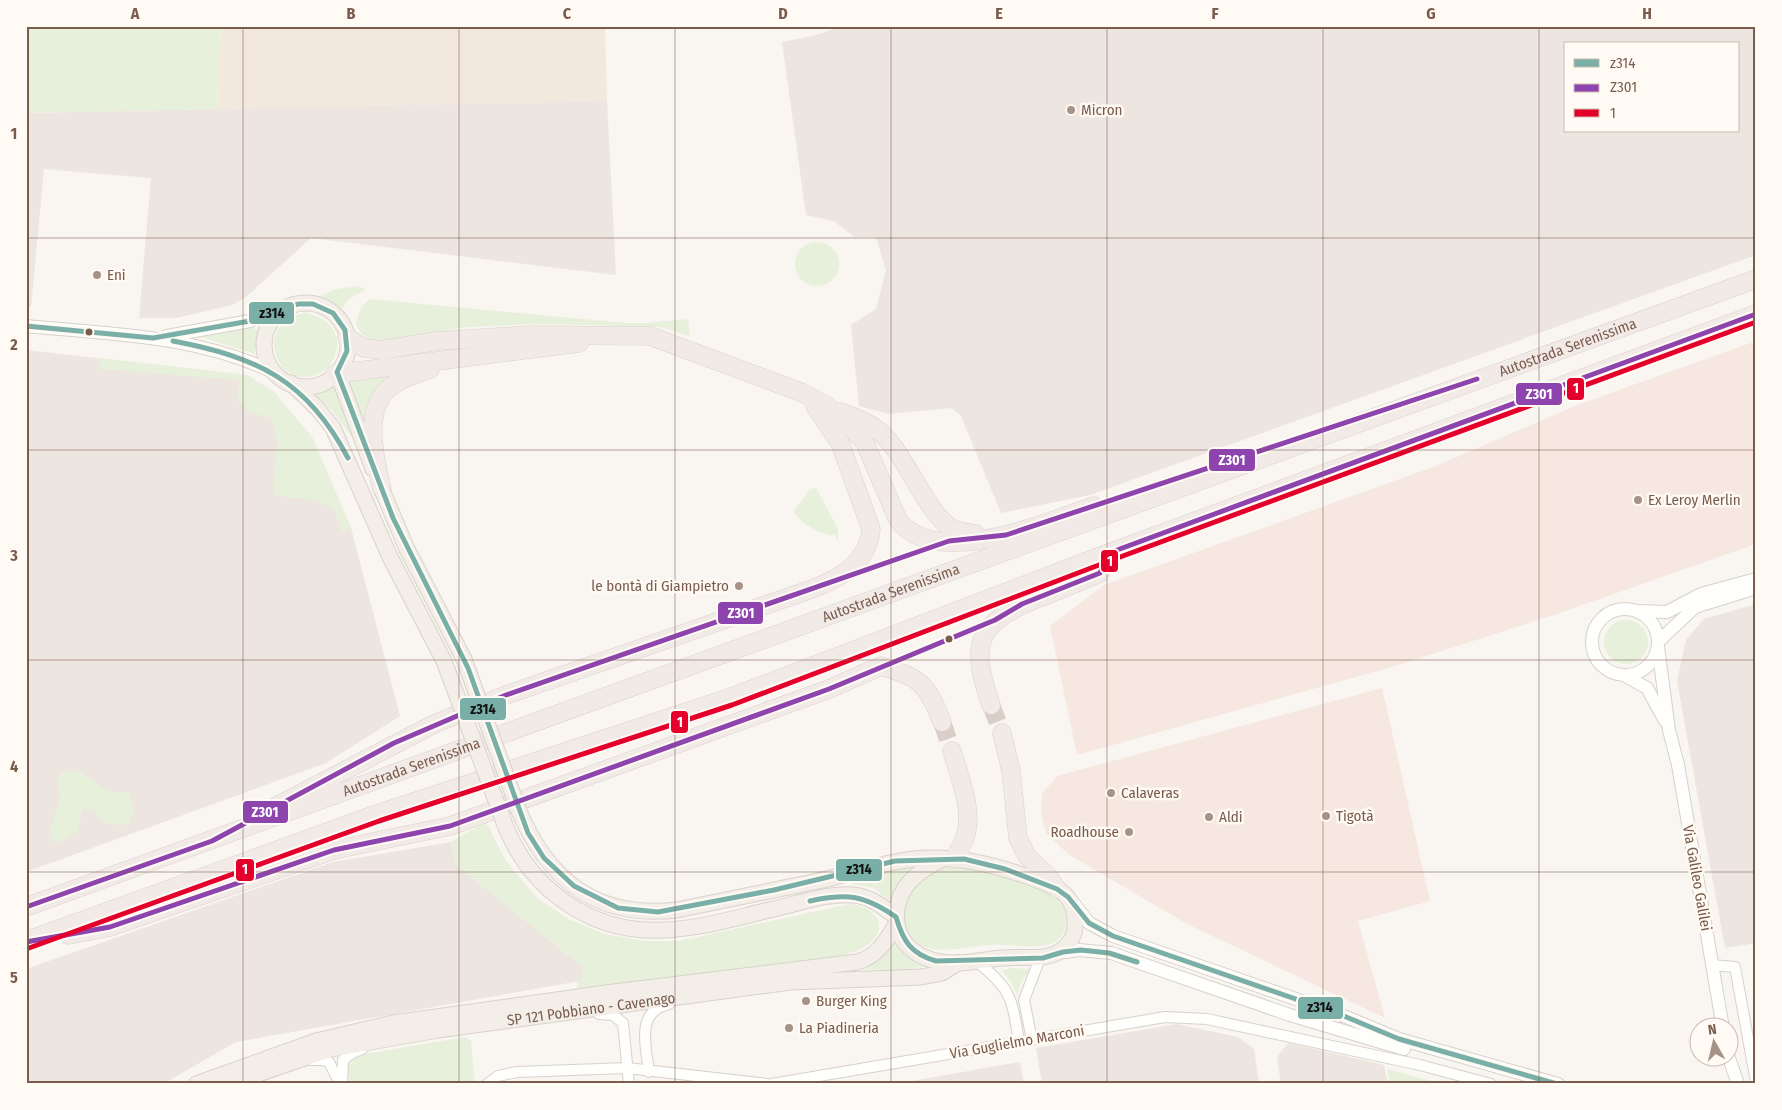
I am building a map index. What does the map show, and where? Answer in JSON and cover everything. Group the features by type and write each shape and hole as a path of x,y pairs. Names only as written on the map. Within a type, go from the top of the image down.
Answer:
{"highway":[{"name":"Autostrada Serenissima","path":"26,906 1756,279"},
{"name":"Autostrada Serenissima","path":"26,942 377,814 729,698 1109,553 1756,314"},
{"path":"347,338 364,348 381,350 471,338 636,334 650,336 803,393 827,406 861,420 879,431 902,456 933,507 952,528 968,533 1006,535"},
{"path":"337,373 636,334"},
{"path":"382,490 376,459 374,423 382,396 388,389 411,375 462,358"},
{"path":"212,840 434,724 506,695 832,582 848,572 868,544 871,529 869,519 833,429 803,393"},
{"path":"827,406 846,422 865,443 892,509 906,528 923,537 937,540 974,540 1006,535 1425,398"},
{"path":"992,705 980,663 982,643 992,624 1002,615 1022,604 1100,573 1109,553"},
{"path":"26,942 110,928 334,850 450,826 828,689 880,666 909,676 924,686 931,695 942,722"},
{"path":"1002,733 1012,771 1018,838 1027,856 1049,877 1062,893"},
{"path":"948,859 965,838 968,825 965,802 952,751"}],"main road":[{"path":"291,384 314,385 337,373 346,356 347,338 338,318 319,305 298,304 282,311 269,325 264,342 267,360 277,374 317,408 333,428 384,544 444,661 502,817 519,855 550,891 577,910 623,928 661,931 697,926 842,896 870,899 896,920 902,939 912,951 935,961 958,964 1011,957 1040,958 1058,953 1068,944 1074,932 1074,915 1062,893 996,866 948,859 895,862 827,879 678,910 641,912 603,902 586,894 564,878 544,858 535,845 519,811 464,659 407,549 337,373"},
{"name":"SP 121 Pobbiano - Cavenago","path":"196,1084 316,1040 393,1023 863,960 880,949 896,920 899,898 907,884 924,869 948,859"},
{"name":"SP 121 Pobbiano - Cavenago","path":"229,1084 342,1046 438,1030 796,981 921,977 942,973 958,964"},
{"path":"628,1005 635,998 644,994 731,982 744,976"}],"street":[{"path":"153,338 250,321 282,311"},
{"path":"26,326 153,338 222,351 277,374"},
{"path":"1638,611 1647,617 1654,626 1658,644 1655,656 1642,670 1624,674 1609,670 1598,659 1593,650 1594,630 1599,621 1613,611 1621,609 1667,612 1701,594 1756,579"},
{"path":"1658,644 1694,607 1756,588"},
{"name":"Via Galileo Galilei","path":"1658,644 1669,730 1678,765 1721,1018"},
{"name":"Via Galileo Galilei","path":"1624,674 1647,688 1669,730"},
{"path":"1062,893 1089,923 1113,936 1339,1014 1399,1039 1558,1084"},
{"path":"1058,953 1079,950 1111,953 1325,1026 1527,1084"},
{"path":"1032,1040 1025,996 1040,958"},
{"path":"976,961 999,980 1012,1001 1019,1042"},
{"path":"1712,965 1735,967 1756,1082"},
{"path":"649,1072 645,1026 650,1013 661,1006 702,994"},
{"path":"628,1005 623,1023 629,1084"},
{"path":"569,1013 609,1014 617,1016 623,1023"},
{"name":"Via Guglielmo Marconi","path":"772,1084 1165,1017 1184,1016 1207,1018 1261,1032 1420,1065 1491,1084"},
{"path":"341,1084 343,1060 352,1053 438,1030"},
{"path":"269,1069 311,1060 325,1060 332,1066 341,1084"},
{"path":"488,1083 498,1076 516,1072 627,1068 767,1084"},
{"path":"1730,1084 1732,1070"},
{"path":"1732,1070 1738,1084"}],"shaded area":[{"path":"221,26 605,26 607,101 218,109"},
{"path":"840,26 1756,26 1756,255 1090,495 1001,513 961,416 952,408 888,414 859,406 851,325 876,309 886,270 876,237 854,237 834,221 806,215 782,42 817,35"},
{"path":"607,101 616,275 311,238 246,297 232,305 176,318 139,318 151,178 44,169 31,307 26,306 26,113"},
{"path":"1756,341 1756,544 1554,615 1395,666 1077,755 1050,626 1104,585 1436,466 1577,405"},
{"path":"26,350 247,375 274,392 312,437 351,528 400,716 326,763 26,872"},
{"path":"1756,604 1756,943 1725,948 1677,681 1686,640 1704,619"},
{"path":"1382,688 1430,901 1358,921 1385,1018 1187,924 1068,854 1046,833 1041,812 1042,794 1057,776"},
{"path":"451,842 456,865 583,967 580,981 236,1042 163,1084 26,1084 26,969 333,862"},
{"path":"1177,1024 1238,1037 1254,1049 1259,1084 1042,1084 1036,1048"},
{"path":"1288,1043 1384,1065 1388,1084 1281,1084 1277,1057"},
{"path":"1020,1062 1024,1084 895,1084"}],"green space":[{"path":"26,26 221,26 218,109 26,113"},
{"path":"821,242 833,248 838,255 838,273 833,280 826,285 813,286 805,283 798,276 795,260 798,252 805,245"},
{"path":"358,286 365,289 348,300 341,310 320,296 337,289"},
{"path":"370,299 626,323 688,319 690,336 660,327 537,324 468,327 381,341 368,338 362,334 356,323 361,307"},
{"path":"304,313 319,318 331,327 335,332 337,347 334,358 326,369 321,373 303,377 291,374 282,366 276,355 274,342 278,330 288,320"},
{"path":"252,328 258,330 255,354 201,337"},
{"path":"100,358 247,375 274,392 312,437 351,528 343,533 334,511 320,501 273,495 277,442 272,419 250,412 237,400 239,380 99,369"},
{"path":"399,372 384,383 373,396 367,412 365,431 346,379"},
{"path":"335,386 355,441 329,407 314,394"},
{"path":"816,488 838,529 838,541 835,535 817,531 806,524 794,511 810,489"},
{"path":"1626,620 1638,624 1644,630 1648,642 1644,654 1638,660 1626,664 1614,660 1608,654 1604,642 1608,630 1614,624"},
{"path":"77,770 109,791 129,793 135,810 128,824 117,825 108,824 97,817 94,812 82,809 80,823 76,832 55,844 49,831 61,797 56,782 61,773"},
{"path":"486,822 506,861 535,896 568,919 605,934 644,941 679,941 849,904 867,909 873,913 877,917 879,929 869,944 859,950 838,957 578,989 577,982 580,981 583,967 456,865 451,842"},
{"path":"910,866 911,869 902,879 891,902 874,888 853,884 852,878"},
{"path":"950,866 1004,875 1056,897 1061,902 1066,916 1065,929 1062,936 1050,944 1037,946 993,945 945,950 923,946 914,939 907,929 904,916 905,907 914,890 923,879 942,868"},
{"path":"894,941 905,955 931,966 898,970 859,969 882,958"},
{"path":"1011,968 1030,969 1021,983 1017,995 1011,982 1002,971"},
{"path":"465,1037 471,1041 475,1084 350,1084 347,1066 359,1055"},
{"path":"1387,1069 1442,1084 1390,1084"}],"tunnel":[{"path":"991,705 1002,733"},
{"path":"942,722 952,751"}],"transit line":[{"name":"z314","path":"26,326 153,338 250,321 298,304 313,304 333,313 345,330 347,351 337,372 393,518 468,668 528,833 544,858 574,886 618,908 658,912 774,890 895,861 964,859 1005,869 1057,889 1068,897 1089,923 1113,936 1339,1014 1399,1039 1557,1084"},
{"name":"Z301","path":"26,942 110,927 334,850 450,826 829,689 995,620 1022,604 1100,573 1109,553 1756,314"},
{"name":"1","path":"29,948 379,821 732,705 1112,560 1756,322"},
{"name":"z314","path":"173,341 230,355 254,364 277,376 297,391 315,409 332,431 348,458"},
{"name":"Z301","path":"26,907 212,841 394,743 506,695 949,541 1006,535 1477,379"},
{"name":"z314","path":"810,901 823,898 845,897 865,900 874,904 896,917 905,940 914,950 920,955 936,961 1043,958 1063,952 1081,950 1109,953 1137,962"}],"place":[{"name":"Micron","path":"1071,110"},
{"name":"Eni","path":"97,275"},
{"name":"Ex Leroy Merlin","path":"1638,500"},
{"name":"le bontà di Giampietro","path":"739,586"},
{"name":"Calaveras","path":"1111,793"},
{"name":"Tigotà","path":"1326,816"},
{"name":"Aldi","path":"1209,817"},
{"name":"Roadhouse","path":"1129,832"},
{"name":"Burger King","path":"806,1001"},
{"name":"La Piadineria","path":"789,1028"}]}
